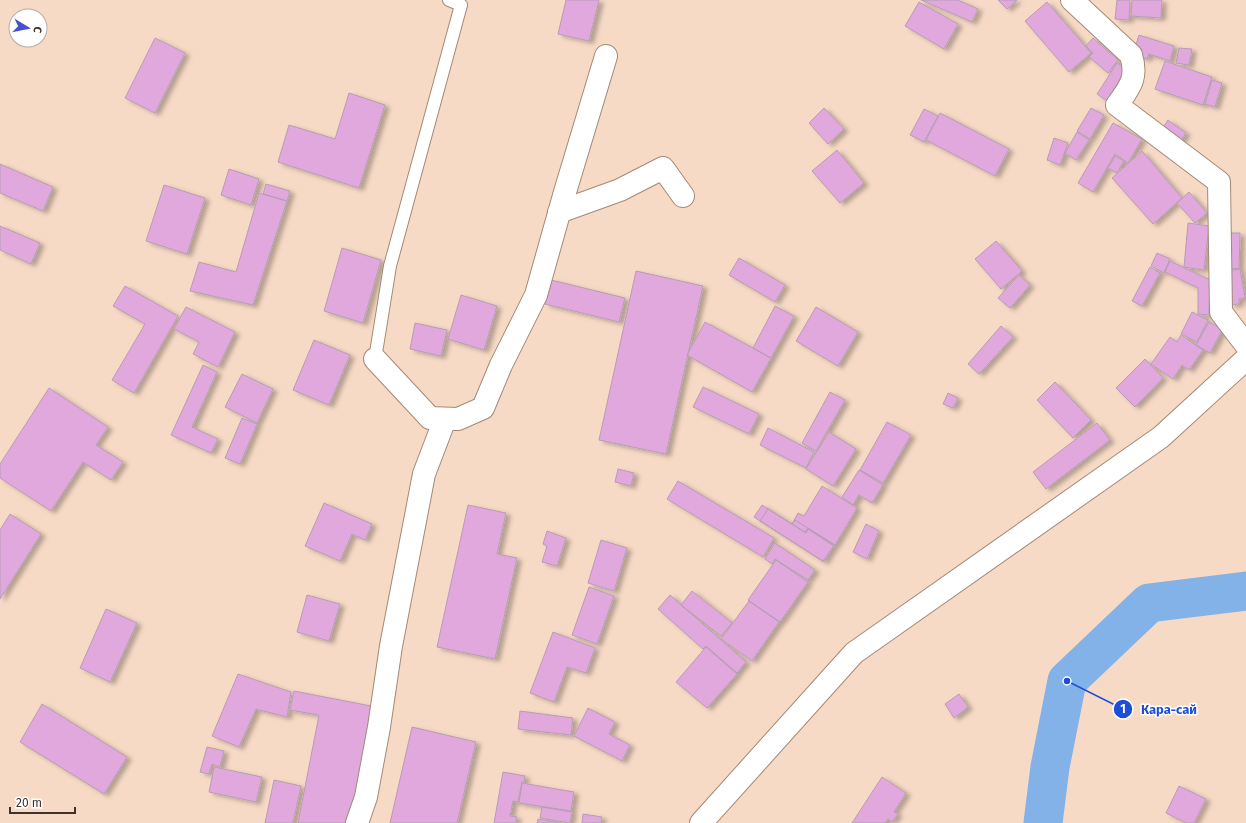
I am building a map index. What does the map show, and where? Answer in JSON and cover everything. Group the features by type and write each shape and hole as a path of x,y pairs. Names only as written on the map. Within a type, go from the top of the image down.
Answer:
{"street":[{"path":"1072,0 1131,55 1134,65 1134,76 1131,85 1117,105 1219,182 1221,312 1246,345"},
{"path":"375,359 430,418 458,419 482,408 501,365 536,295 559,212 606,56"},
{"path":"559,212 620,190 663,168 683,196"},
{"path":"701,823 854,653 1161,437 1246,359"},
{"path":"357,823 366,796 379,727 391,646 424,474 445,419"}],"lane":[{"path":"375,359 390,266 461,5 449,0"}],"building":[{"path":"566,0 599,0 589,41 558,34"},
{"path":"921,0 958,0 978,9 972,22"},
{"path":"998,0 1017,0 1007,9"},
{"path":"1117,0 1130,0 1129,20 1115,19"},
{"path":"1132,0 1162,0 1161,18 1131,16"},
{"path":"919,2 958,24 944,49 905,26"},
{"path":"1047,2 1091,53 1069,72 1025,21"},
{"path":"1139,35 1174,46 1170,61 1149,54 1147,59 1133,54"},
{"path":"155,38 185,53 155,113 125,98"},
{"path":"1093,38 1118,60 1108,73 1089,57 1093,53 1086,46"},
{"path":"1179,48 1192,49 1189,65 1176,63"},
{"path":"1165,61 1212,77 1203,105 1155,89"},
{"path":"1117,63 1131,72 1110,103 1097,94"},
{"path":"1212,80 1222,83 1215,107 1205,104"},
{"path":"349,93 385,105 359,188 278,162 289,125 335,139"},
{"path":"824,108 844,129 828,144 809,123"},
{"path":"1091,108 1104,115 1090,139 1077,131"},
{"path":"924,109 938,116 924,142 910,135"},
{"path":"940,113 1009,149 995,176 926,140"},
{"path":"1168,120 1186,133 1180,142 1162,129"},
{"path":"1113,123 1142,139 1128,163 1115,154 1093,192 1078,183"},
{"path":"1077,132 1089,140 1076,160 1065,153"},
{"path":"1054,138 1068,143 1060,165 1047,160"},
{"path":"837,150 864,183 840,203 812,171"},
{"path":"1142,151 1182,198 1153,224 1112,178"},
{"path":"1115,156 1124,161 1117,173 1108,168"},
{"path":"0,164 53,187 43,211 0,193"},
{"path":"229,169 259,179 251,205 221,195"},
{"path":"266,184 290,191 287,201 263,194"},
{"path":"164,185 205,198 187,254 146,241"},
{"path":"1189,192 1207,213 1195,223 1177,203"},
{"path":"259,193 287,201 253,305 190,291 199,262 236,272"},
{"path":"1188,223 1209,226 1204,270 1184,267"},
{"path":"0,226 40,243 31,264 0,250"},
{"path":"1228,233 1240,233 1239,269 1228,268"},
{"path":"996,241 1022,271 1001,289 975,259"},
{"path":"342,248 381,260 363,323 324,311"},
{"path":"1157,253 1170,259 1164,273 1151,266"},
{"path":"739,258 785,285 775,302 729,275"},
{"path":"1170,261 1210,280 1209,315 1198,314 1198,288 1165,272"},
{"path":"1150,267 1160,273 1142,306 1132,301"},
{"path":"1240,269 1245,298 1239,299 1239,304 1231,305 1226,271"},
{"path":"636,271 703,286 666,454 599,440"},
{"path":"1019,275 1030,285 1010,308 998,298"},
{"path":"551,280 625,298 619,322 545,304"},
{"path":"125,286 178,316 134,393 112,380 145,324 113,306"},
{"path":"461,295 497,306 484,350 448,339"},
{"path":"775,306 794,316 771,358 753,348"},
{"path":"186,307 235,332 218,367 193,354 199,342 174,329"},
{"path":"816,307 858,332 838,366 796,341"},
{"path":"1192,312 1208,320 1197,342 1181,334"},
{"path":"705,322 771,358 752,392 687,355"},
{"path":"1209,322 1223,329 1210,353 1196,345"},
{"path":"415,323 447,330 441,356 410,349"},
{"path":"1001,326 1013,337 979,374 968,364"},
{"path":"1181,335 1203,350 1189,370 1182,365 1173,379 1151,364 1170,337 1177,342"},
{"path":"314,340 350,355 329,405 293,390"},
{"path":"1145,359 1163,378 1135,407 1116,388"},
{"path":"203,365 217,372 192,427 218,439 211,453 171,435"},
{"path":"242,374 273,389 257,423 225,407"},
{"path":"1055,382 1091,420 1073,438 1037,400"},
{"path":"703,387 759,414 749,434 693,407"},
{"path":"49,388 108,427 96,445 123,462 111,480 83,462 51,511 0,478 0,464"},
{"path":"830,392 845,400 816,451 802,443"},
{"path":"948,393 958,398 953,408 943,404"},
{"path":"242,418 257,424 240,464 225,458"},
{"path":"887,422 911,435 883,483 860,470"},
{"path":"1097,423 1110,440 1046,489 1033,472"},
{"path":"768,428 814,452 806,468 760,445"},
{"path":"829,432 856,449 833,486 806,469"},
{"path":"618,469 634,473 631,486 615,482"},
{"path":"859,470 883,485 872,503 859,495 853,505 842,497"},
{"path":"678,481 774,538 763,557 667,499"},
{"path":"822,486 857,508 835,545 808,528 805,532 792,524 798,513 804,516"},
{"path":"324,503 372,524 365,540 352,534 340,561 305,546"},
{"path":"468,505 506,513 497,554 517,558 495,659 437,647"},
{"path":"762,505 792,524 795,520 834,545 824,562 754,517"},
{"path":"768,509 806,533 808,529 834,546 823,561 760,521"},
{"path":"10,514 41,534 0,599 0,530"},
{"path":"866,524 879,531 867,559 853,552"},
{"path":"547,531 566,538 557,566 542,562 547,546 543,544"},
{"path":"601,540 627,548 614,591 588,583"},
{"path":"775,543 815,570 808,580 775,559 772,564 765,559"},
{"path":"776,560 808,582 780,622 748,600"},
{"path":"589,587 614,596 597,644 572,635"},
{"path":"692,591 732,623 721,636 681,605"},
{"path":"307,595 340,604 329,641 297,632"},
{"path":"670,595 746,662 737,673 706,646 703,649 658,609"},
{"path":"749,601 779,622 752,661 721,639"},
{"path":"106,609 137,623 110,682 80,668"},
{"path":"553,632 595,648 586,673 567,667 554,702 530,693"},
{"path":"706,647 737,674 707,708 676,682"},
{"path":"238,674 291,692 287,717 256,709 239,747 212,736"},
{"path":"294,691 376,707 353,823 298,823 319,715 290,710"},
{"path":"959,694 968,707 954,718 945,704"},
{"path":"42,704 127,757 104,794 20,742"},
{"path":"588,708 615,722 609,734 630,745 622,761 574,736"},
{"path":"520,711 573,718 571,735 518,729"},
{"path":"412,727 476,742 457,823 390,823"},
{"path":"207,747 224,751 220,767 212,764 209,774 200,772"},
{"path":"214,767 262,777 256,802 209,792"},
{"path":"503,772 525,776 524,782 522,782 518,802 513,801 510,816 517,817 516,823 494,823"},
{"path":"882,777 906,793 894,812 898,814 892,822 888,819 885,823 852,823"},
{"path":"274,780 301,786 293,823 265,823"},
{"path":"522,783 574,792 571,811 519,803"},
{"path":"1179,786 1206,799 1194,823 1186,823 1166,813"},
{"path":"542,807 572,812 570,823 540,818"},
{"path":"583,814 602,817 601,823 582,823"},
{"path":"538,819 559,823 537,823"}],"waterway":[{"path":"1043,823 1050,767 1067,681 1149,603 1246,591"}],"place":[{"name":"Кара-сай","path":"1067,681"}]}
